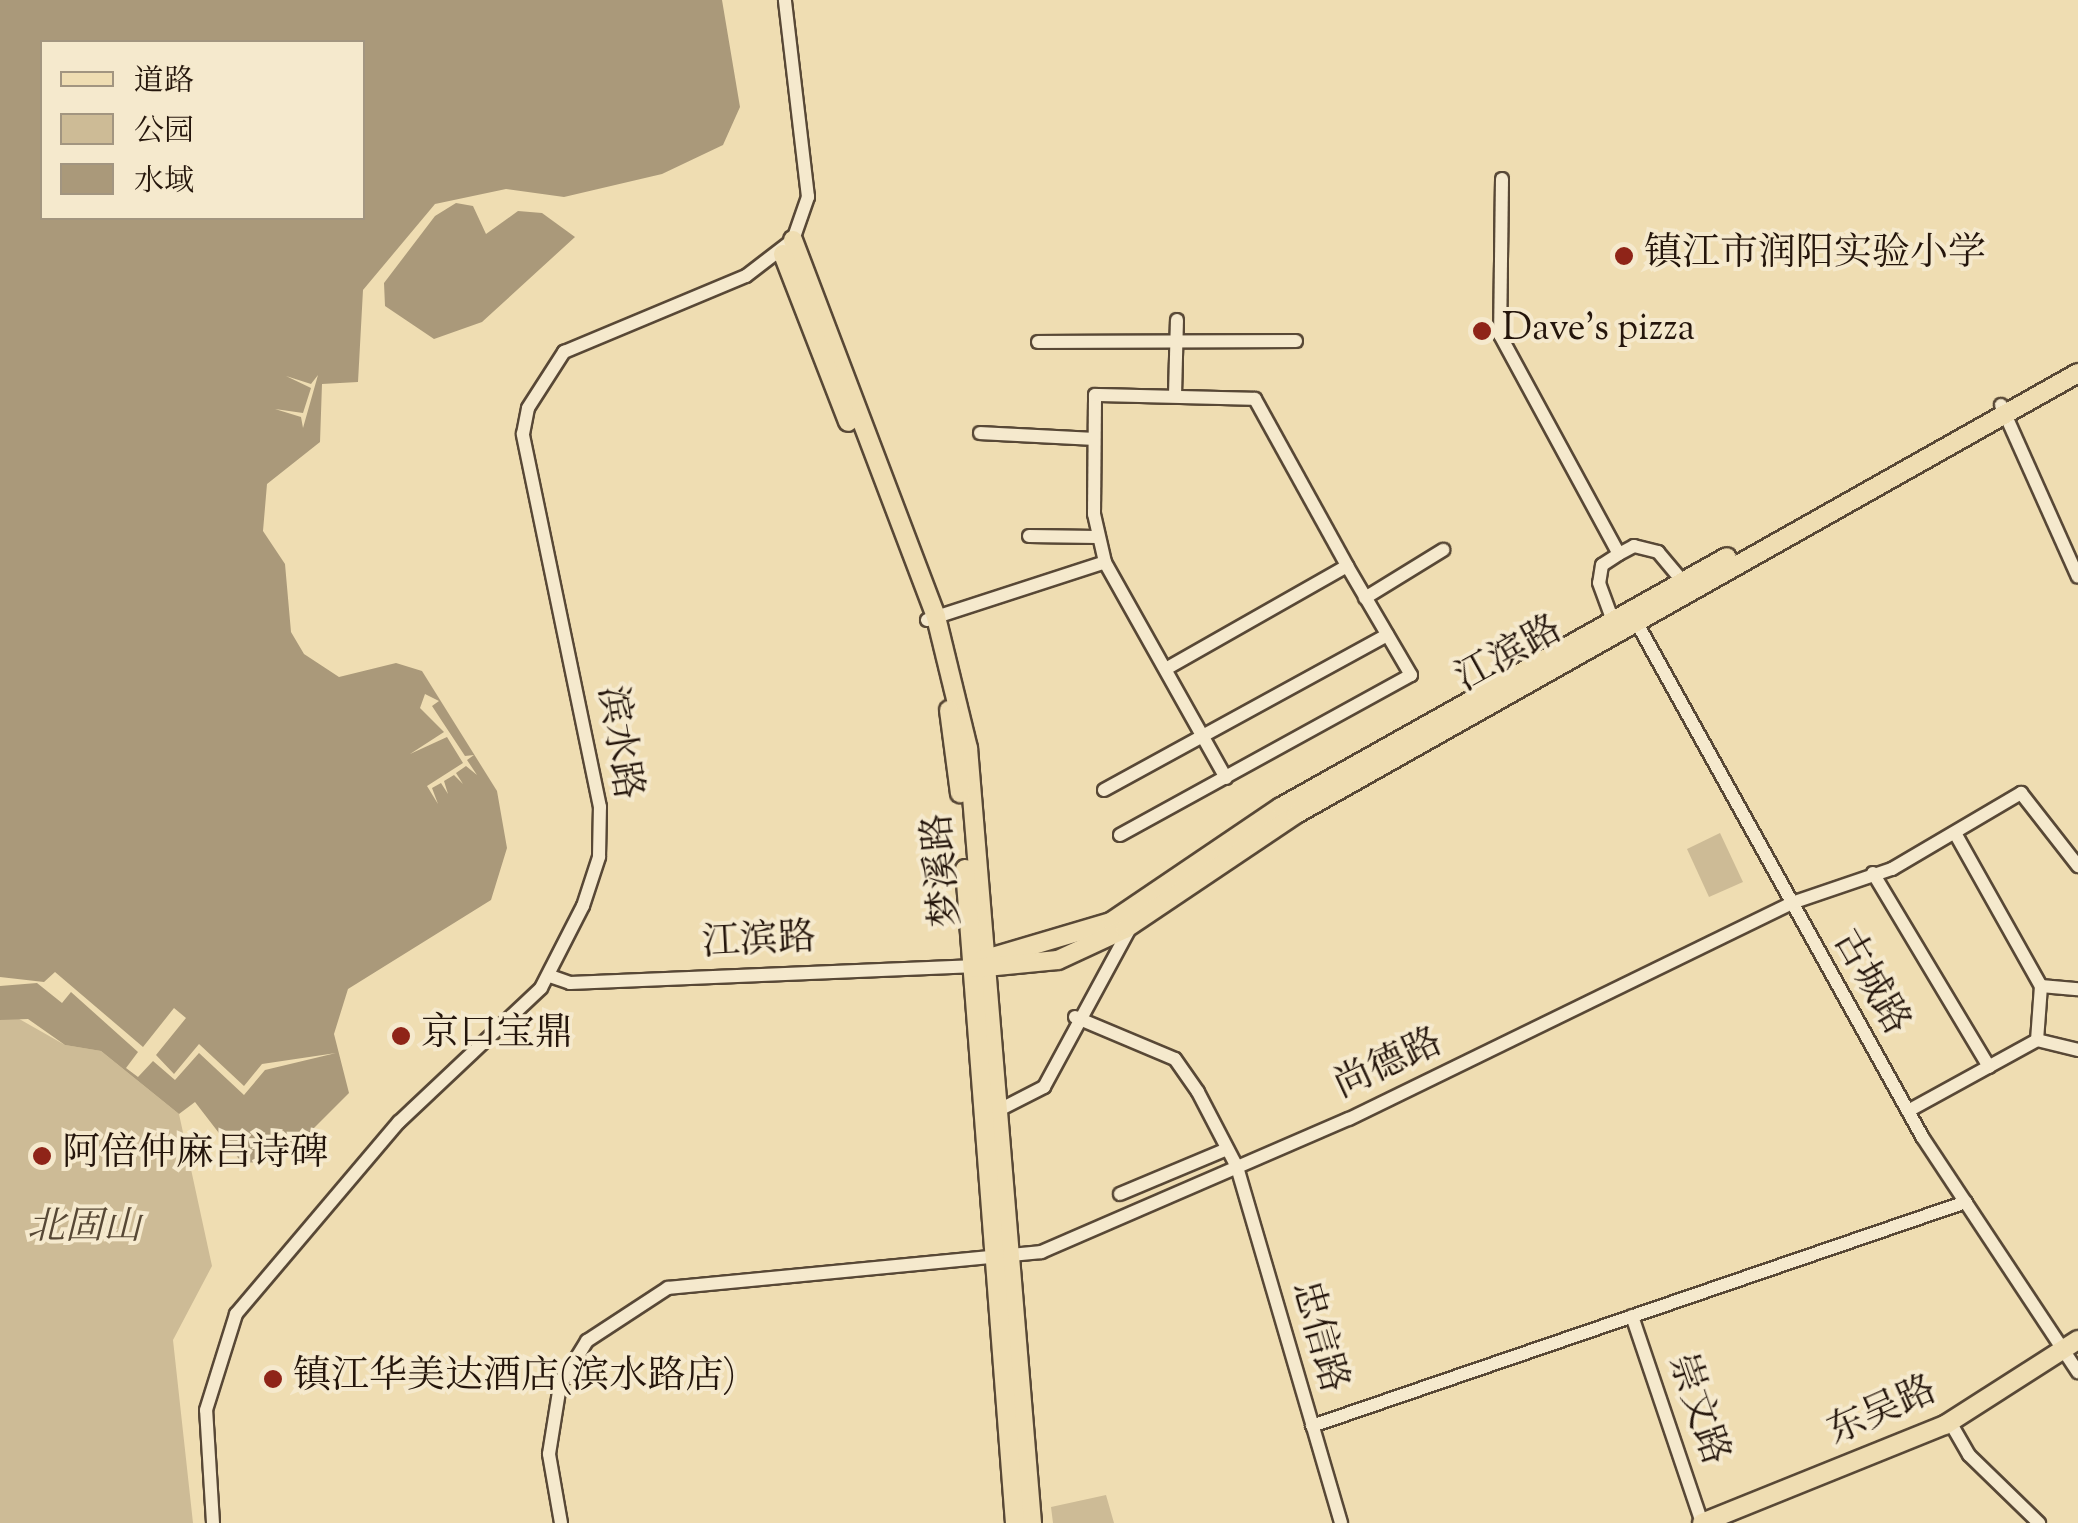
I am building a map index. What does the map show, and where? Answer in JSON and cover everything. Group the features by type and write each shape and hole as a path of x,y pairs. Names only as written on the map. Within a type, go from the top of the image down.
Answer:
{"main road":[{"name":"梦溪路","path":"788,247 932,619 955,751 981,964 996,1111 997,1258 1032,1523"},
{"name":"江滨路","path":"981,964 1058,960 1132,925 1296,814 1634,617 2003,410 2078,362"},
{"name":"江滨路","path":"981,964 1111,922 1280,807 1612,621 1634,617 1683,582 2003,410 2078,374"},
{"name":"梦溪路","path":"981,964 1015,1523"},
{"name":"东吴路","path":"1726,1523 1952,1425 2073,1354"},
{"name":"东吴路","path":"1702,1523 1952,1425"}],"street":[{"path":"785,0 808,198 788,247"},
{"path":"1502,180 1500,335 1619,554"},
{"name":"滨水路","path":"213,1523 206,1410 215,1366 256,1280 550,976 599,857 600,807 524,434 528,408 540,376 564,352 788,247"},
{"path":"1175,396 1177,320"},
{"path":"1038,342 1296,341"},
{"path":"1120,835 1226,778 1411,676 1254,399 1095,395 1097,537 1107,565 1169,667 1226,778"},
{"path":"2003,410 2078,576"},
{"path":"980,434 1094,439"},
{"path":"1029,536 1097,537"},
{"path":"1612,621 1599,583 1602,566 1619,554 1634,546 1658,552 1683,582"},
{"path":"1366,598 1443,550"},
{"path":"932,619 1107,565"},
{"path":"1169,667 1347,566"},
{"name":"古城路","path":"1634,617 1789,904 1908,1111 1966,1202 2073,1354"},
{"path":"1104,790 1387,635"},
{"name":"尚德路","path":"561,1523 549,1454 560,1385 587,1340 622,1310 668,1288 1041,1252 1237,1167 1789,904 1873,873 1955,833 2022,793 2078,866"},
{"path":"1955,833 2041,986 2037,1040"},
{"path":"1873,873 1989,1066"},
{"path":"996,1111 1044,1087 1075,1016 1132,925"},
{"name":"江滨路","path":"550,976 570,983 981,964"},
{"path":"2041,986 2078,989"},
{"name":"忠信路","path":"1075,1016 1175,1060 1237,1167 1341,1523"},
{"path":"1908,1111 2037,1040 2078,1050"},
{"path":"1120,1194 1227,1148"},
{"path":"1312,1426 1966,1202"},
{"name":"崇文路","path":"1632,1316 1702,1523"},
{"path":"1952,1425 2039,1523"}],"green space":[{"path":"1720,833 1743,882 1709,897 1687,849"},
{"name":"北固山","path":"14,1016 65,1045 101,1051 179,1114 212,1266 173,1340 193,1523 0,1523 0,1020"},
{"path":"1106,1495 1114,1523 1053,1523 1051,1507"}],"water":[{"path":"0,0 722,0 740,107 723,145 662,174 564,197 506,189 435,204 363,290 358,382 322,384 320,442 267,484 263,531 285,564 291,632 304,654 339,677 396,663 422,671 497,791 507,848 491,900 348,989 334,1034 349,1093 281,1161 242,1163 195,1102 179,1114 101,1051 65,1045 28,1019 0,1020"},
{"path":"456,203 473,206 486,234 518,211 542,213 575,237 482,322 434,339 385,306 384,283 435,216"}],"pier":[{"path":"318,375 303,428 301,417 275,409 303,413 311,388 286,376 311,384"},
{"path":"425,694 439,701 432,706 465,756 474,755 467,760 477,775 466,766 456,773 463,784 454,775 444,781 448,794 441,783 432,788 438,804 427,786 463,763 447,737 410,754 444,732 420,708"},
{"path":"55,972 143,1047 174,1008 186,1018 156,1055 174,1074 199,1044 244,1086 262,1064 336,1053 265,1070 244,1095 199,1053 175,1080 153,1061 138,1077 126,1068 138,1052 71,992 62,1003 37,983 0,986 0,977 44,982"}],"place":[{"name":"镇江市润阳实验小学","path":"1624,256"},
{"name":"Dave's pizza","path":"1482,331"},
{"name":"京口宝鼎","path":"401,1036"},
{"name":"阿倍仲麻吕诗碑","path":"42,1156"},
{"name":"镇江华美达酒店(滨水路店)","path":"273,1379"}]}
